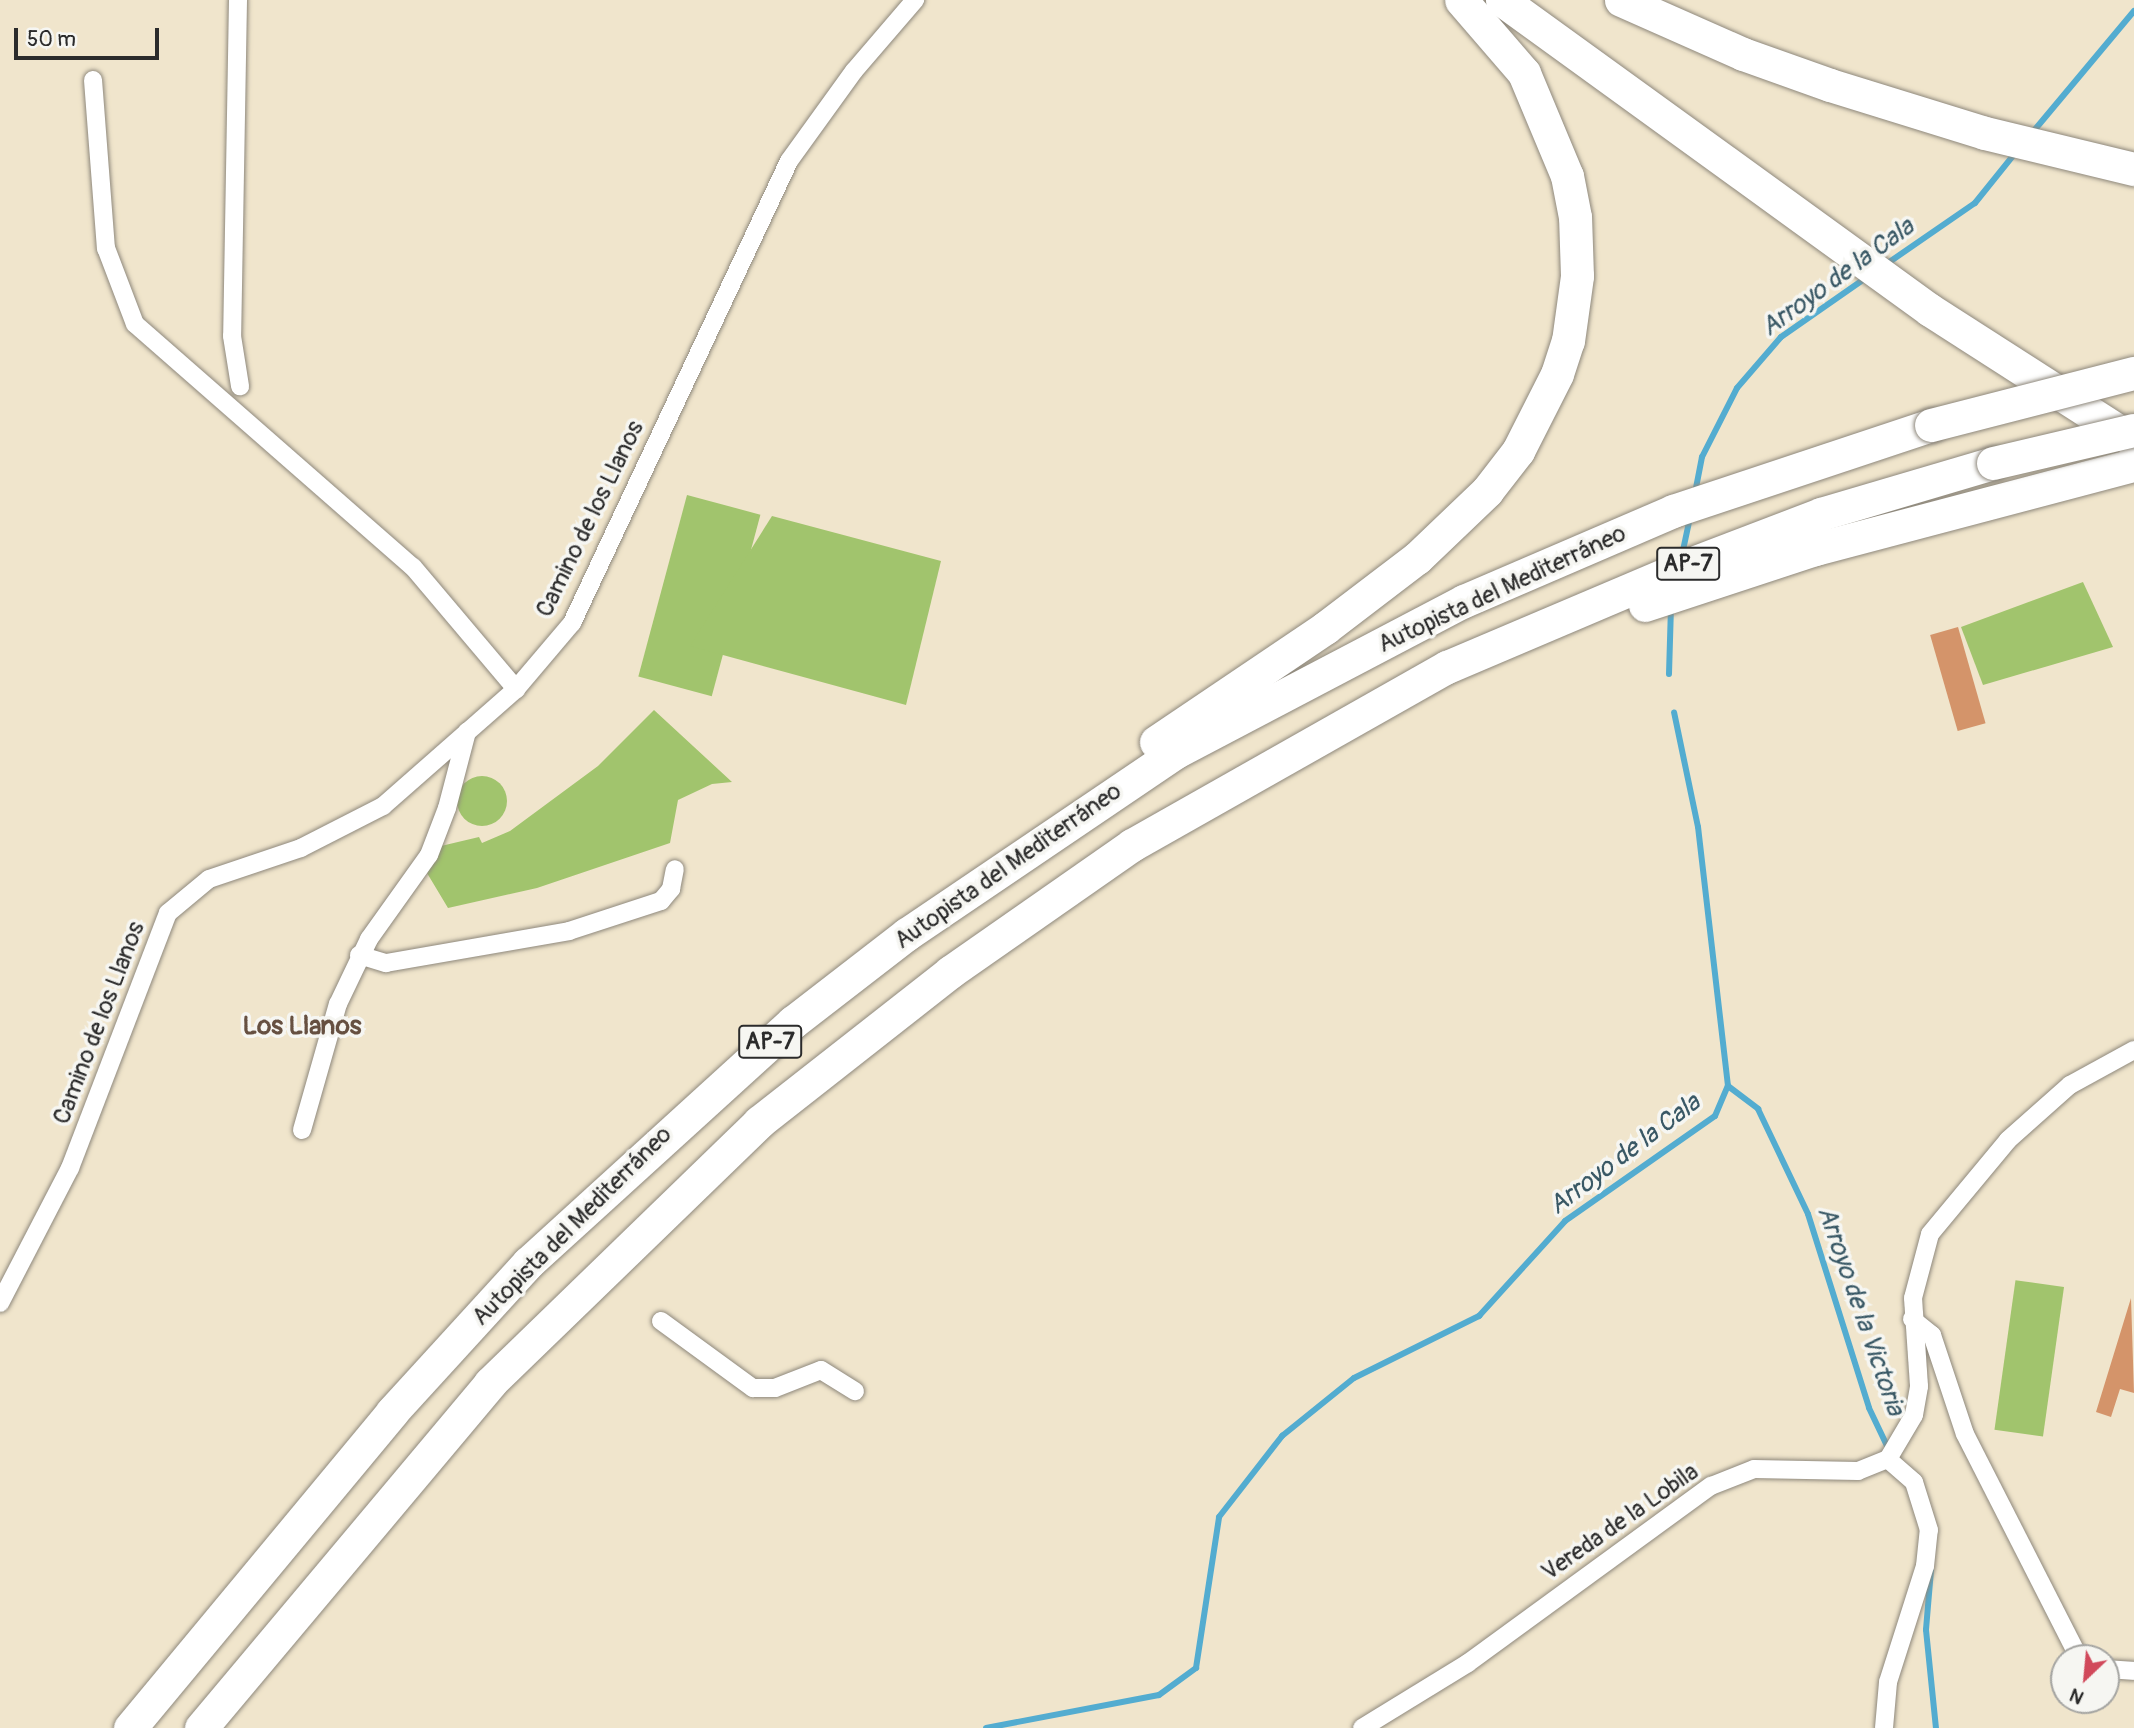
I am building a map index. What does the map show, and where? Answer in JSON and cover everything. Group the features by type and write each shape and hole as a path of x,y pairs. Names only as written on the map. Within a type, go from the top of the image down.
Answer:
{"highway":[{"path":"907,934 994,851 1325,628 1417,558 1488,491 1518,451 1541,412 1568,341 1577,276 1575,217 1551,131 1524,73 1461,0"},
{"path":"1502,0 1930,310 2134,441"},
{"path":"1621,0 1755,58 1985,134 2082,159 2134,169"},
{"name":"Autopista del Mediterráneo","path":"130,1728 392,1412 528,1263 773,1039 907,934 1177,752 1464,601 1569,554 1832,455 1931,425 2134,373"},
{"name":"Autopista del Mediterráneo","path":"201,1728 491,1383 759,1122 950,972 1132,845 1447,667 1555,629 1821,514 1993,463 2134,430"},
{"path":"1555,629 1815,549 2134,465"}],"street":[{"path":"238,0 232,336 240,386"},
{"name":"Camino de los Llanos","path":"0,1303 6,1279 70,1168 107,1081 168,913 209,879 300,848 383,806 516,689 572,623 789,161 854,71 915,0"},
{"path":"93,79 106,248 135,324 413,567 516,689"},
{"path":"302,1130 338,1004 359,955 429,855 447,808 467,732"},
{"path":"359,955 386,963 569,931 661,901 671,890 675,869"},
{"path":"1884,1728 1888,1682 1925,1566 1929,1530 1914,1482 1888,1459 1914,1415 1919,1386 1912,1319 1918,1273 1930,1234 1949,1207 2008,1140 2070,1085 2134,1050"},
{"path":"1912,1319 1931,1335 1965,1434 2072,1644"},
{"path":"661,1321 753,1388 775,1388 821,1370 855,1391"},
{"name":"Vereda de la Lobila","path":"1362,1728 1468,1663 1711,1486 1754,1469 1858,1471 1888,1459"}],"green space":[{"path":"687,495 760,515 712,696 638,677"},
{"path":"772,516 941,561 906,705 690,646"},
{"path":"2083,582 2113,647 1983,685 1961,627"},
{"path":"654,710 732,782 712,784 678,800 670,843 537,888 448,908 427,873 441,846 479,837 482,843 510,831 598,766"},
{"path":"482,776 500,783 507,801 500,819 482,826 464,819 457,801 464,783"},
{"path":"2015,1280 2064,1287 2043,1437 1994,1430"}],"building":[{"path":"1958,627 1986,723 1958,731 1930,635"},
{"path":"2131,1298 2134,1393 2120,1389 2111,1417 2096,1412"}],"waterway":[{"name":"Arroyo de la Cala","path":"2032,133 2134,11"},
{"name":"Arroyo de la Cala","path":"1885,265 1975,203 2016,152"},
{"name":"Arroyo de la Cala","path":"1695,493 1702,457 1737,388 1781,337 1867,277"},
{"name":"Arroyo de la Cala","path":"1682,555 1690,517"},
{"name":"Arroyo de la Cala","path":"1669,674 1671,607"},
{"name":"Arroyo de la Cala","path":"986,1728 1159,1695 1196,1668 1219,1517 1282,1436 1354,1378 1479,1316 1565,1221 1715,1116 1728,1086 1698,827 1674,712"},
{"name":"Arroyo de la Victoria","path":"1728,1086 1758,1109 1808,1214 1869,1408 1889,1450"},
{"name":"Arroyo de la Victoria","path":"1931,1570 1926,1630 1936,1728"}],"district":[{"name":"Los Llanos","path":"302,1027"}]}
